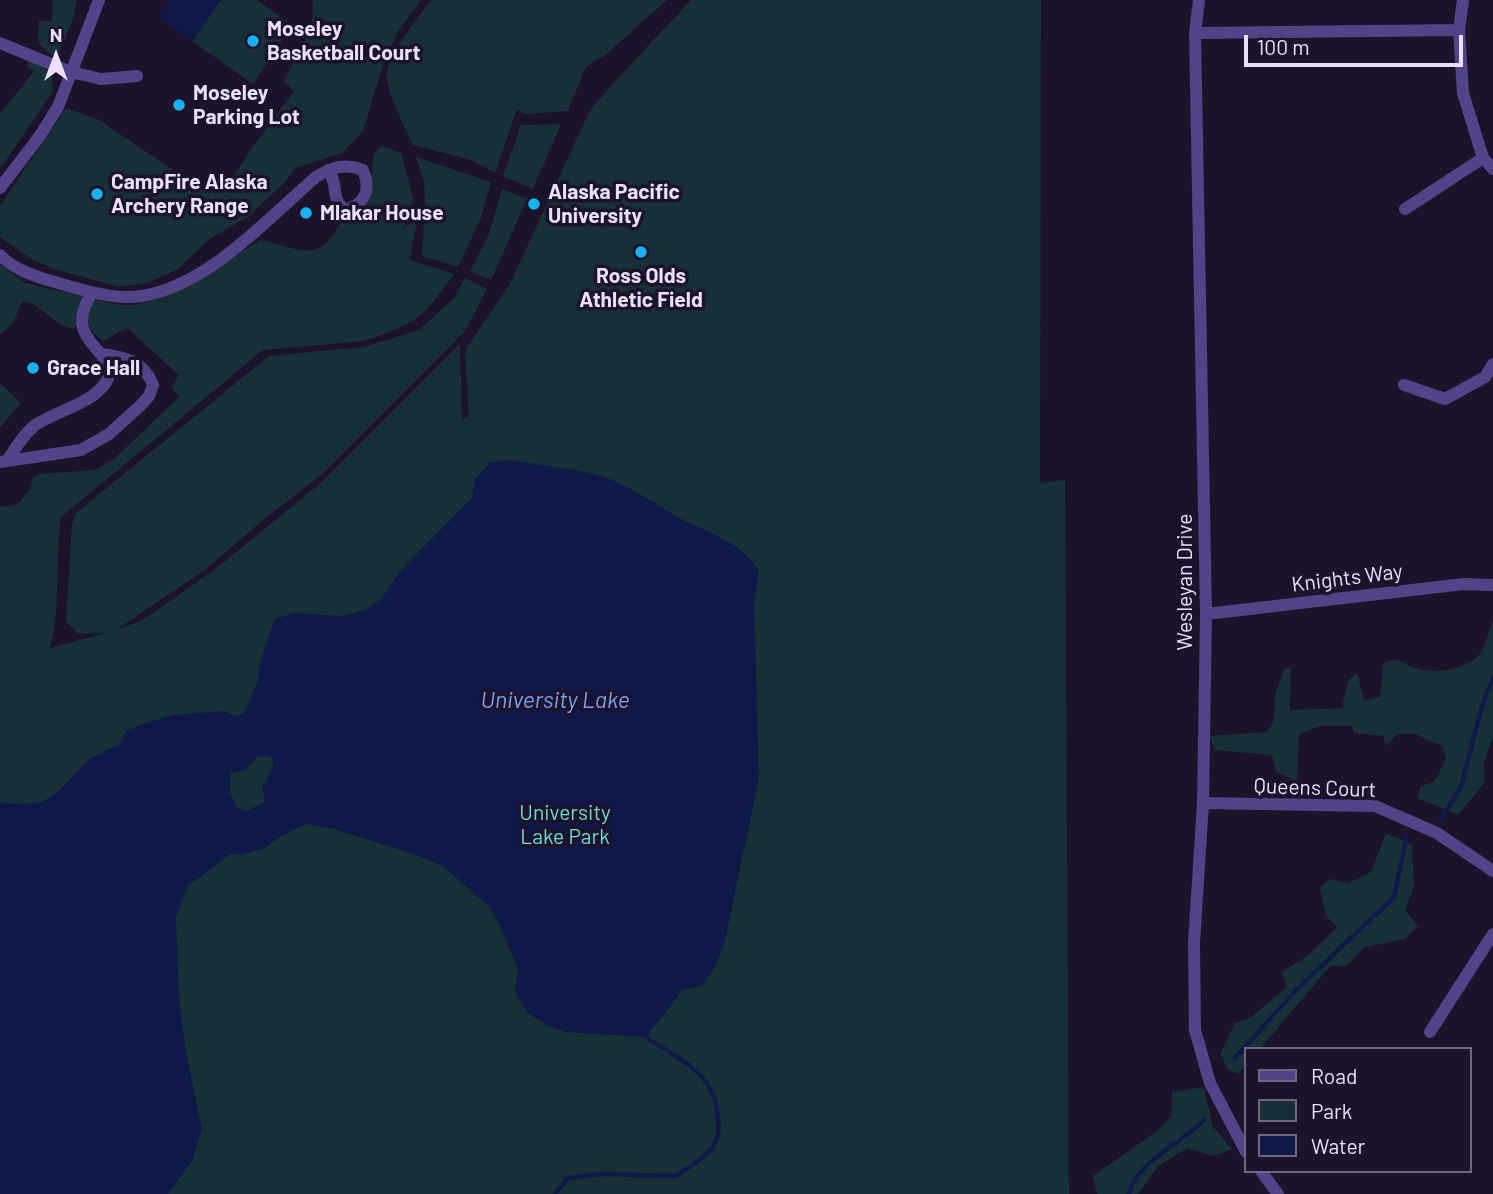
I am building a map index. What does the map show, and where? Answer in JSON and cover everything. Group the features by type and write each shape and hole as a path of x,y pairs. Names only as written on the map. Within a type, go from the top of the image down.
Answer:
{"street":[{"path":"0,188 58,107 99,0"},
{"name":"Wesleyan Drive","path":"1199,0 1195,33 1206,614 1203,803 1194,943 1195,1030 1210,1083 1244,1148"},
{"path":"1463,0 1459,30 1464,93 1483,159 1493,169"},
{"path":"1195,33 1459,30"},
{"path":"0,43 71,72 101,79 136,76"},
{"path":"1405,209 1483,159"},
{"path":"0,256 25,272 92,292 109,296 139,297 174,286 237,247 328,170"},
{"path":"4,462 33,427 88,399 101,388 110,375 111,369 82,330 82,313 92,292"},
{"path":"4,462 81,450 109,433 149,397 153,385 141,365 128,358 101,354"},
{"path":"1404,385 1445,399 1485,377 1493,365"},
{"name":"Knights Way","path":"1206,614 1464,584 1493,585"},
{"name":"Queens Court","path":"1203,803 1375,806 1437,833 1493,871"},
{"path":"1430,1032 1493,933"},
{"path":"1262,1173 1278,1194"}],"green space":[{"path":"53,0 77,0 74,17 58,54 51,55 38,43 39,21 52,21"},
{"name":"Moseley Basketball Court","path":"221,0 257,0 292,25 253,84 192,41"},
{"path":"312,0 421,0 397,33 382,68 363,131 342,153 295,168 285,182 249,216 208,240 177,270 146,283 119,287 55,269 31,259 0,237 0,206 66,108 99,120 204,191 232,179 294,91 284,81 309,31"},
{"path":"431,0 667,0 604,56 586,66 568,111 525,114 517,109 495,173 471,160 413,145 392,98 387,79 389,63"},
{"name":"University Lake Park","path":"691,0 1041,0 1040,483 1065,480 1069,1194 0,1194 0,507 18,504 31,487 33,477 39,474 95,470 114,459 179,397 171,387 179,375 127,328 103,341 92,331 88,319 93,299 125,305 140,304 158,298 195,281 261,240 295,249 320,248 346,216 370,194 374,155 382,146 401,153 413,198 411,215 402,229 417,219 410,260 454,274 422,314 392,331 363,341 263,350 61,517 56,616 50,648 106,633 78,634 66,621 72,524 76,513 269,356 364,347 419,330 454,298 465,278 487,289 465,331 320,476 206,569 116,630 143,620 218,567 323,481 460,344 462,420 469,416 465,356 467,347 510,284 590,110"},
{"path":"27,62 43,66 52,74 53,91 0,169 0,114 34,71 28,68"},
{"path":"561,124 533,189 503,176 521,125"},
{"path":"416,157 491,182 481,218 458,267 422,256 424,182"},
{"path":"502,189 527,199 491,280 470,271 489,234"},
{"path":"0,264 25,283 85,297 75,328 60,324 37,306 22,301 13,323 0,335"},
{"path":"0,383 21,403 0,427"},
{"path":"1493,620 1493,737 1484,763 1485,782 1458,815 1417,798 1421,786 1434,782 1446,759 1442,746 1415,734 1398,734 1385,746 1384,736 1354,733 1352,726 1320,726 1299,734 1297,781 1276,772 1272,755 1215,750 1209,736 1267,732 1274,720 1275,694 1284,670 1291,666 1290,710 1342,708 1348,681 1357,673 1364,700 1380,697 1383,663 1398,659 1417,669 1439,671 1471,661 1481,653"},
{"path":"1386,833 1412,845 1414,887 1405,910 1418,926 1405,939 1365,947 1346,967 1331,965 1262,1047 1244,1047 1244,1067 1238,1074 1228,1069 1220,1054 1235,1023 1250,1018 1287,987 1282,972 1306,957 1337,927 1326,916 1320,888 1329,879 1348,883 1371,872"},
{"path":"1204,1087 1213,1127 1232,1149 1213,1156 1188,1148 1158,1166 1138,1194 1097,1194 1093,1176 1157,1131 1171,1116 1172,1092"}],"water":[{"path":"170,0 221,0 192,41 158,18"},
{"name":"University Lake","path":"511,460 606,477 732,544 751,560 759,571 754,603 759,777 725,941 714,969 701,986 683,990 646,1037 565,1032 548,1026 528,1013 515,992 518,969 499,924 488,906 443,866 334,829 306,824 283,835 265,848 240,855 231,854 187,887 176,918 179,998 185,1047 202,1129 192,1161 168,1194 0,1194 0,802 42,802 60,790 89,759 119,744 127,730 173,715 223,711 235,716 245,712 258,680 265,646 275,619 294,613 342,616 365,610 382,598 400,571 472,498 475,479 489,463","holes":["268,756 273,759 271,771 262,788 265,800 247,811 237,808 230,792 231,773 246,770 257,757"]}],"waterway":[{"path":"1440,821 1461,787 1482,706 1493,678"},
{"path":"1245,1047 1295,991 1394,897 1407,836"},
{"path":"555,1194 568,1178 602,1174 676,1176 702,1158 714,1145 718,1135 718,1121 710,1089 693,1068 646,1037"},
{"path":"1235,1058 1244,1048"},
{"path":"1129,1194 1133,1183 1149,1163 1204,1120"}],"place":[{"name":"Moseley Basketball Court","path":"253,41"},
{"name":"Moseley Parking Lot","path":"179,105"},
{"name":"CampFire Alaska Archery Range","path":"97,194"},
{"name":"Alaska Pacific University","path":"534,204"},
{"name":"Mlakar House","path":"306,213"},
{"name":"Ross Olds Athletic Field","path":"641,252"},
{"name":"Grace Hall","path":"33,368"}]}
